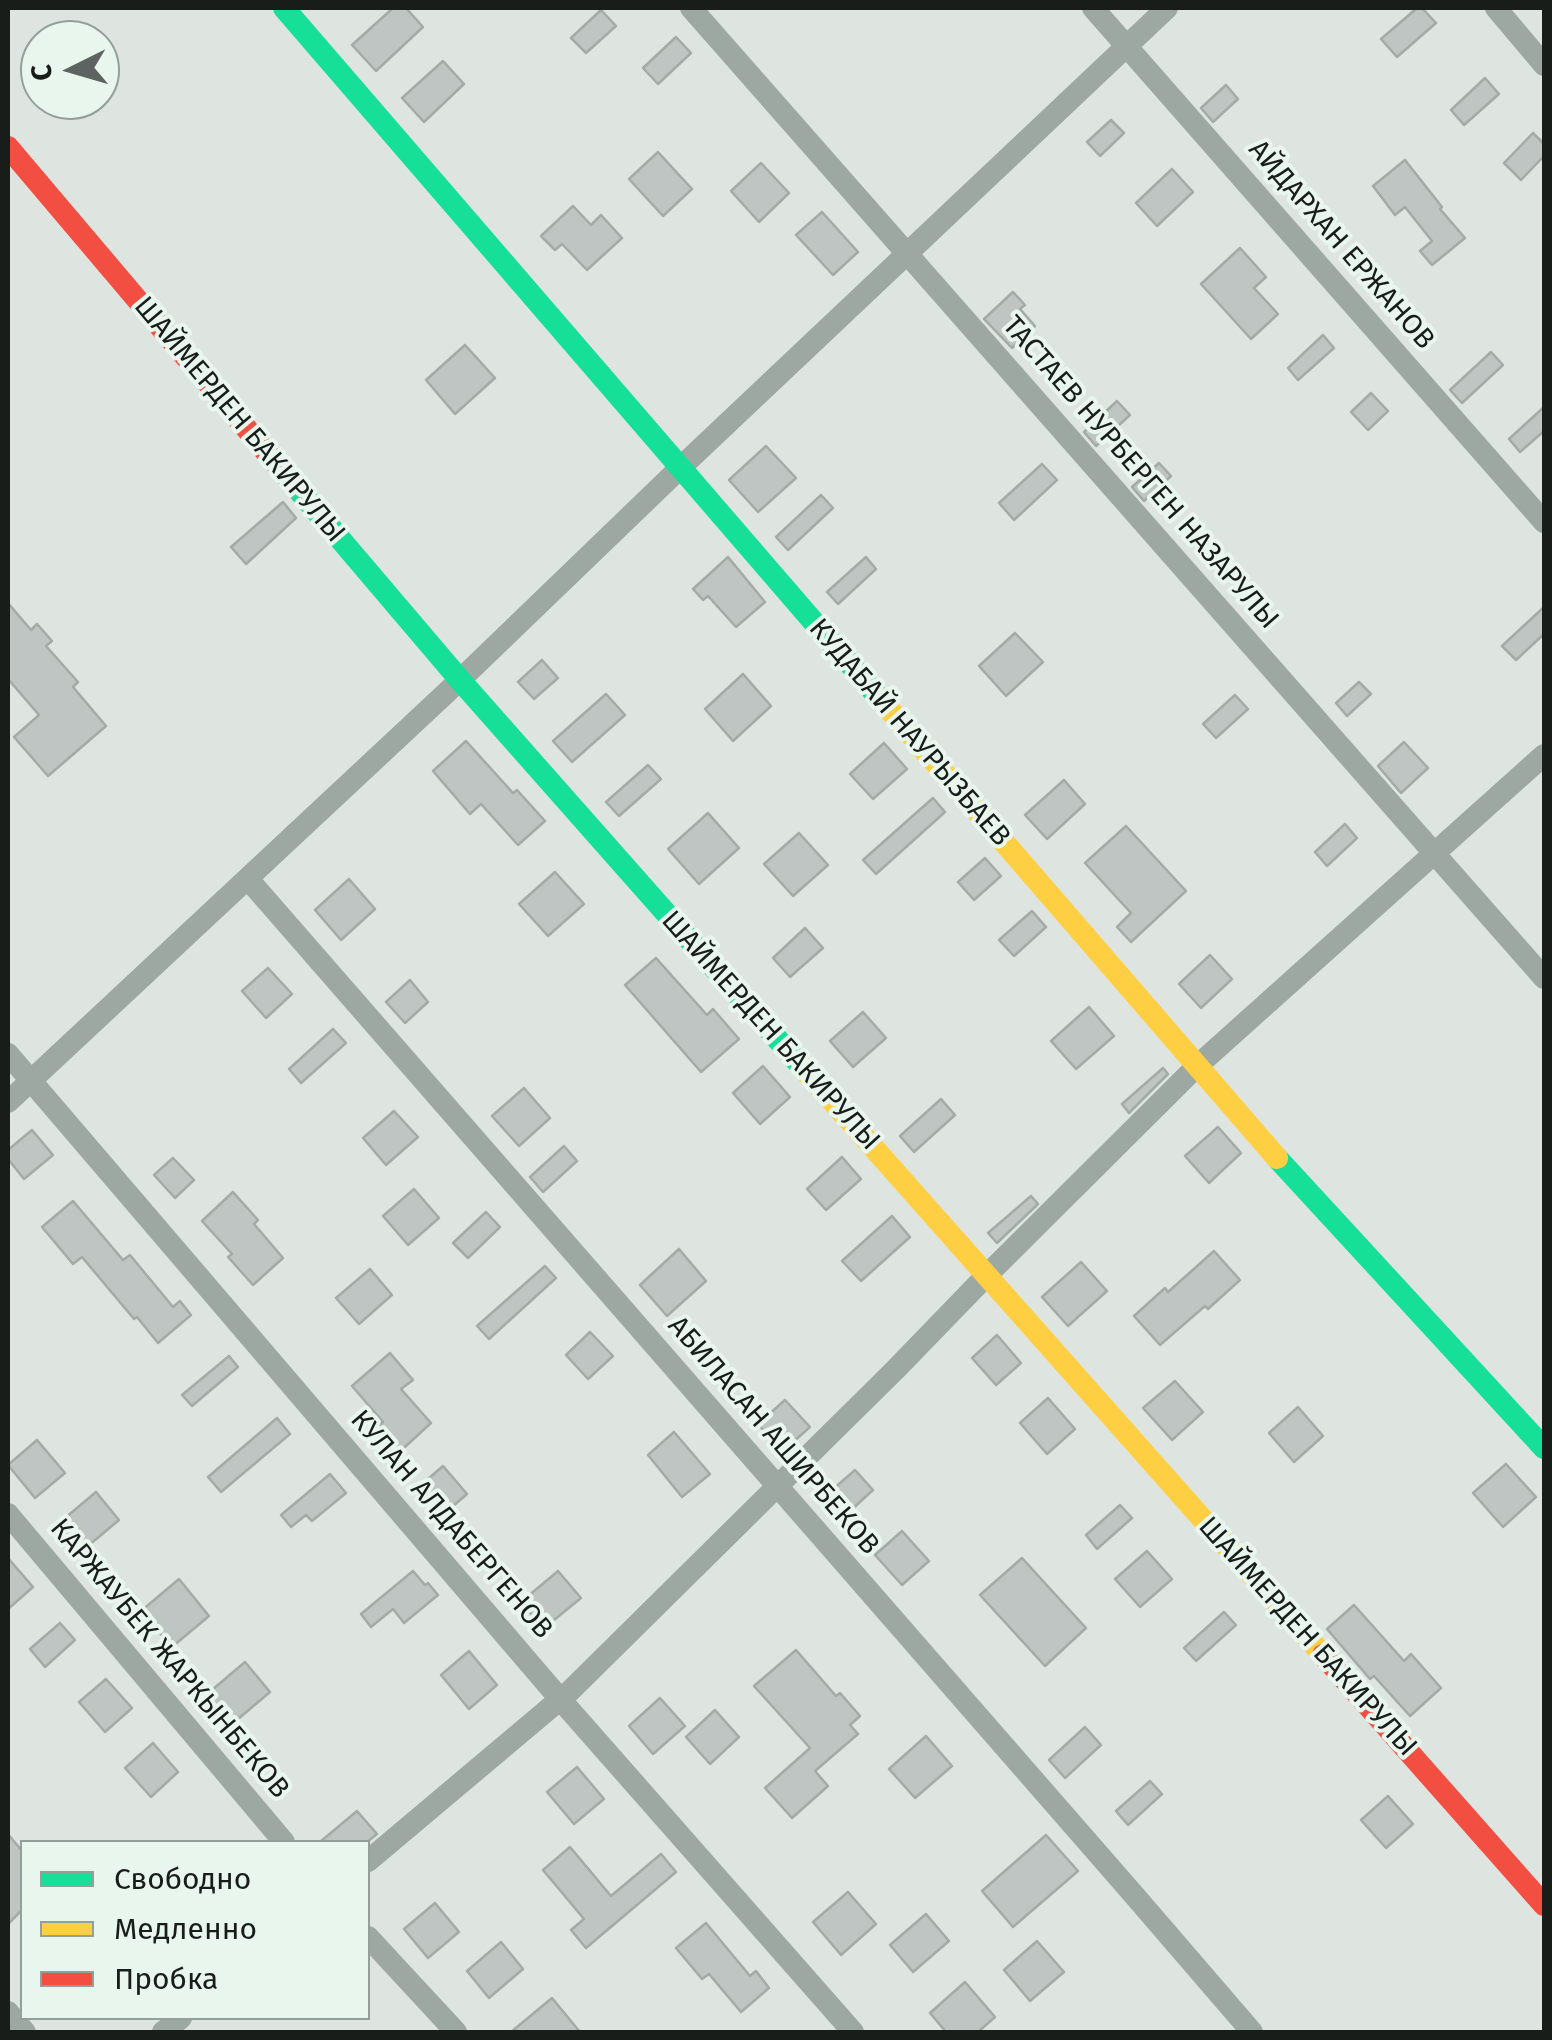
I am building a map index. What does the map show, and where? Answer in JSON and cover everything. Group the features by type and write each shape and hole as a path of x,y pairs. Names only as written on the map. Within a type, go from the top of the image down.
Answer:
{"street":[{"name":"КУДАБАЙ НАУРЫЗБАЕВ","path":"284,8 1248,1127 1544,1448"},
{"name":"ТАСТАЕВ НУРБЕРГЕН НАЗАРУЛЫ","path":"691,8 1544,978"},
{"name":"АЙДАРХАН ЕРЖАНОВ","path":"1093,8 1544,522"},
{"path":"8,1102 460,680 1166,8"},
{"path":"1496,8 1544,65"},
{"name":"ШАЙМЕРДЕН БАКИРУЛЫ","path":"8,147 460,680 1544,1905"},
{"path":"370,1859 560,1699 1196,1067 1544,755"},
{"name":"АБИЛАСАН АШИРБЕКОВ","path":"248,879 1252,2032"},
{"name":"КУЛАН АЛДАБЕРГЕНОВ","path":"8,1054 560,1699 853,2032"},
{"name":"КАРЖАУБЕК ЖАРКЫНБЕКОВ","path":"8,1514 282,1840"},
{"path":"370,1939 456,2032"},
{"path":"8,2012 24,2032"}],"building":[{"path":"393,8 406,8 423,27 376,71 352,45"},
{"path":"1417,8 1422,8 1436,23 1397,57 1381,39"},
{"path":"601,10 616,26 586,53 571,38"},
{"path":"676,37 691,53 658,84 643,68"},
{"path":"443,61 464,84 424,122 402,98"},
{"path":"1485,78 1499,94 1464,125 1451,110"},
{"path":"1226,85 1238,99 1213,122 1201,108"},
{"path":"1111,120 1124,133 1100,156 1087,142"},
{"path":"1533,133 1544,144 1544,156 1521,180 1504,163"},
{"path":"658,152 692,189 663,216 629,179"},
{"path":"1405,160 1465,238 1432,265 1420,251 1432,241 1405,207 1395,215 1373,186"},
{"path":"761,163 789,193 759,222 731,191"},
{"path":"1172,169 1193,192 1157,226 1136,203"},
{"path":"573,206 591,225 601,215 622,238 587,270 562,244 555,250 541,236"},
{"path":"822,212 858,252 833,275 796,235"},
{"path":"1240,248 1266,277 1254,288 1278,314 1251,339 1201,284"},
{"path":"1013,292 1025,305 1020,309 1035,326 1012,348 984,319"},
{"path":"1323,335 1334,348 1298,380 1288,368"},
{"path":"465,345 495,378 455,414 426,380"},
{"path":"1491,352 1503,365 1462,403 1450,390"},
{"path":"1371,393 1388,411 1368,430 1351,412"},
{"path":"1117,401 1130,415 1096,446 1084,432"},
{"path":"1544,407 1544,431 1520,452 1509,439"},
{"path":"766,446 796,478 758,512 729,480"},
{"path":"1159,463 1171,476 1144,501 1132,487"},
{"path":"1042,464 1057,480 1014,520 999,503"},
{"path":"821,495 833,508 788,550 776,537"},
{"path":"283,502 296,518 246,564 231,547"},
{"path":"728,557 765,602 736,627 708,596 703,600 693,589"},
{"path":"866,557 876,569 838,604 827,592"},
{"path":"8,603 31,630 37,624 52,641 46,646 78,682 73,687 106,726 48,776 14,737 39,715 8,679"},
{"path":"1544,607 1544,634 1516,660 1502,646"},
{"path":"1015,633 1043,662 1006,696 979,666"},
{"path":"542,660 558,678 534,699 518,682"},
{"path":"743,674 771,706 733,741 705,709"},
{"path":"1359,682 1371,694 1347,716 1336,703"},
{"path":"606,694 625,715 572,762 553,741"},
{"path":"1235,695 1248,709 1216,738 1203,724"},
{"path":"466,741 513,793 517,790 545,821 518,845 481,804 470,814 433,771"},
{"path":"1404,742 1428,768 1401,793 1378,766"},
{"path":"884,743 907,769 873,799 850,774"},
{"path":"648,765 661,779 619,816 606,802"},
{"path":"1064,780 1085,804 1047,839 1025,815"},
{"path":"933,798 945,812 876,874 863,860"},
{"path":"708,813 739,848 699,884 668,849"},
{"path":"1345,824 1357,838 1327,866 1315,852"},
{"path":"1126,826 1186,891 1131,942 1117,927 1131,913 1085,863"},
{"path":"799,833 828,865 793,896 764,864"},
{"path":"985,858 1001,876 974,900 958,882"},
{"path":"555,872 584,904 548,936 519,904"},
{"path":"349,879 375,909 341,940 315,910"},
{"path":"1032,911 1046,927 1014,956 999,940"},
{"path":"805,928 823,948 790,977 773,958"},
{"path":"1210,955 1232,979 1201,1008 1179,984"},
{"path":"656,958 707,1015 713,1009 739,1039 701,1072 625,985"},
{"path":"268,968 292,994 266,1018 242,991"},
{"path":"410,980 428,1002 405,1023 386,1002"},
{"path":"1089,1007 1114,1036 1076,1069 1051,1041"},
{"path":"863,1012 886,1038 853,1067 830,1041"},
{"path":"333,1029 346,1043 301,1083 289,1069"},
{"path":"763,1066 790,1097 760,1124 733,1093"},
{"path":"1163,1068 1168,1074 1129,1113 1122,1104"},
{"path":"524,1088 550,1118 519,1146 492,1116"},
{"path":"941,1099 955,1115 914,1152 900,1136"},
{"path":"394,1111 418,1137 386,1165 363,1138"},
{"path":"1218,1127 1241,1153 1209,1183 1185,1156"},
{"path":"32,1130 53,1155 24,1179 8,1159 8,1150"},
{"path":"564,1146 577,1161 543,1192 530,1177"},
{"path":"842,1157 861,1179 826,1210 807,1189"},
{"path":"173,1158 194,1180 175,1198 154,1175"},
{"path":"414,1189 439,1218 408,1245 383,1216"},
{"path":"233,1192 258,1220 254,1224 283,1258 253,1285 202,1221"},
{"path":"1031,1196 1038,1204 997,1243 988,1233"},
{"path":"73,1201 123,1260 130,1255 173,1307 180,1301 191,1315 158,1343 82,1257 73,1264 42,1227"},
{"path":"486,1212 500,1227 468,1258 453,1243"},
{"path":"892,1216 910,1237 861,1281 842,1261"},
{"path":"679,1249 706,1281 667,1316 640,1285"},
{"path":"1214,1251 1240,1280 1160,1345 1134,1316"},
{"path":"1081,1262 1107,1291 1068,1326 1042,1297"},
{"path":"545,1266 556,1278 489,1339 477,1326"},
{"path":"370,1269 392,1295 359,1324 336,1298"},
{"path":"590,1332 613,1356 588,1379 566,1355"},
{"path":"997,1335 1021,1363 996,1385 972,1358"},
{"path":"390,1353 413,1380 401,1389 431,1423 394,1457 371,1432 383,1422 352,1386"},
{"path":"229,1356 238,1367 192,1406 182,1395"},
{"path":"1175,1381 1203,1412 1172,1440 1143,1408"},
{"path":"1048,1398 1075,1429 1047,1454 1020,1423"},
{"path":"785,1400 810,1427 782,1452 758,1424"},
{"path":"1298,1407 1323,1436 1294,1462 1269,1433"},
{"path":"277,1418 290,1434 221,1492 208,1477"},
{"path":"674,1432 710,1474 682,1497 648,1455"},
{"path":"37,1440 65,1473 35,1498 8,1465"},
{"path":"1506,1464 1536,1497 1503,1527 1473,1493"},
{"path":"443,1466 467,1494 445,1513 421,1485"},
{"path":"855,1470 873,1490 849,1512 831,1491"},
{"path":"330,1474 346,1493 312,1521 306,1515 291,1527 281,1515"},
{"path":"96,1492 119,1520 82,1551 59,1523"},
{"path":"1120,1505 1132,1518 1097,1549 1086,1535"},
{"path":"902,1531 929,1561 902,1585 875,1555"},
{"path":"1147,1551 1172,1579 1140,1607 1115,1579"},
{"path":"8,1558 33,1587 8,1609"},
{"path":"1022,1558 1086,1628 1045,1666 980,1595"},
{"path":"413,1571 438,1595 404,1623 393,1609 371,1627 361,1614"},
{"path":"558,1571 581,1598 543,1629 521,1602"},
{"path":"179,1579 209,1616 172,1647 141,1611"},
{"path":"1354,1605 1404,1661 1411,1654 1441,1688 1410,1716 1374,1676 1370,1679 1327,1629"},
{"path":"1224,1612 1236,1625 1196,1661 1184,1648"},
{"path":"60,1623 75,1640 45,1667 30,1649"},
{"path":"796,1650 836,1696 840,1693 860,1716 850,1725 858,1734 815,1771 828,1786 792,1818 765,1788 810,1748 754,1686"},
{"path":"469,1651 497,1685 469,1709 441,1675"},
{"path":"245,1662 270,1692 231,1725 206,1695"},
{"path":"106,1679 132,1708 105,1732 79,1702"},
{"path":"660,1698 685,1726 653,1754 629,1726"},
{"path":"715,1710 739,1737 710,1764 686,1737"},
{"path":"1085,1727 1101,1745 1065,1778 1049,1760"},
{"path":"926,1736 952,1766 915,1798 889,1769"},
{"path":"153,1743 178,1772 151,1797 125,1768"},
{"path":"577,1767 604,1799 574,1824 547,1792"},
{"path":"1150,1781 1162,1794 1128,1825 1116,1811"},
{"path":"1388,1796 1413,1824 1386,1848 1361,1820"},
{"path":"357,1811 377,1834 370,1840 322,1840"},
{"path":"8,1834 20,1849 20,1912 8,1924"},
{"path":"1046,1835 1078,1871 1013,1927 982,1891"},
{"path":"570,1847 611,1896 661,1854 676,1872 586,1948 571,1930 584,1919 543,1870"},
{"path":"848,1892 876,1924 841,1955 813,1922"},
{"path":"435,1903 459,1932 428,1958 404,1929"},
{"path":"926,1914 949,1941 913,1972 890,1945"},
{"path":"706,1923 750,1976 756,1971 769,1988 741,2012 709,1974 702,1979 676,1948"},
{"path":"1037,1941 1064,1972 1030,2001 1004,1970"},
{"path":"501,1942 523,1969 489,1998 467,1971"},
{"path":"965,1982 995,2017 978,2032 946,2032 930,2013"},
{"path":"552,1998 580,2032 511,2032"}],"traffic: fast":[{"path":"284,8 881,700"},
{"path":"284,473 460,680 802,1067"},
{"path":"1277,1158 1544,1448"}],"traffic: slow":[{"path":"881,700 1277,1158"},
{"path":"802,1067 1323,1655"}],"traffic: jam":[{"path":"8,147 284,473"},
{"path":"1323,1655 1544,1905"}]}
